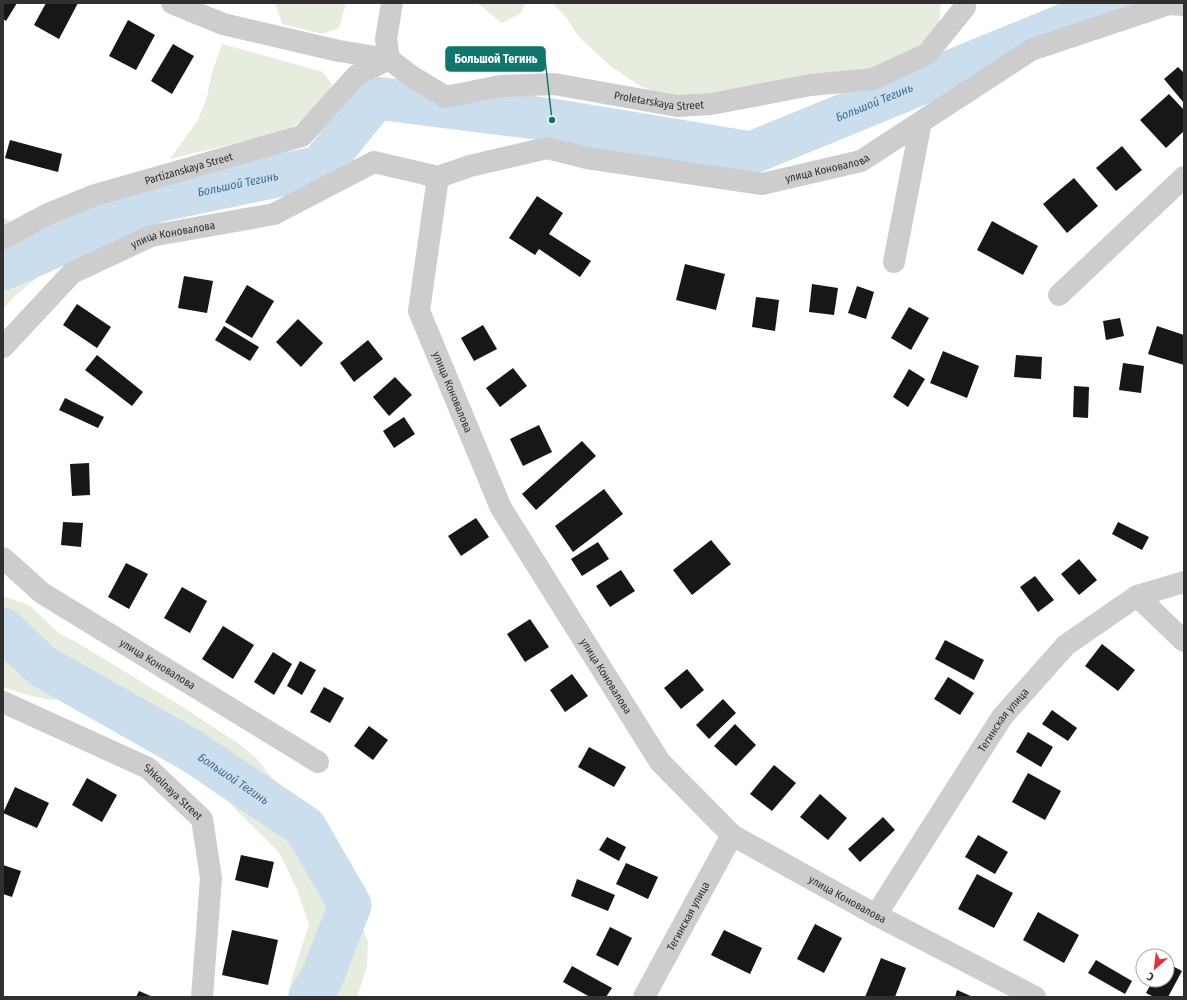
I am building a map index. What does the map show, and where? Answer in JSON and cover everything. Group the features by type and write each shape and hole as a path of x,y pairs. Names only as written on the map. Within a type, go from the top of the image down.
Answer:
{"street":[{"path":"172,3 223,24 339,51 389,59 386,39 392,3"},
{"name":"Proletarskaya Street","path":"389,59 411,76 446,97 500,86 554,84 677,106 711,104 811,85 873,79 927,54 970,4"},
{"name":"улица Коновалова","path":"3,347 72,273 151,236 274,214 374,162 438,176 470,166 547,148 586,158 762,184 861,161 1031,50 1169,4 1184,5"},
{"name":"Partizanskaya Street","path":"3,238 48,214 95,195 302,136 357,75 389,59"},
{"path":"894,262 921,122"},
{"name":"улица Коновалова","path":"438,176 419,311 501,508 660,762 732,835 876,915 1035,997"},
{"path":"1059,295 1184,177"},
{"name":"улица Коновалова","path":"3,558 42,593 318,762"},
{"name":"Тегинская улица","path":"876,915 1002,717 1066,645 1137,596 1184,582"},
{"path":"1137,596 1184,641"},
{"name":"Shkolnaya Street","path":"3,702 148,768 202,819 211,878 202,997"},
{"name":"Тегинская улица","path":"644,997 732,835"}],"green space":[{"path":"275,3 346,3 339,28 322,34 282,24"},
{"path":"477,3 525,3 521,13 502,23"},
{"path":"552,3 941,3 939,26 899,65 678,100 640,86 609,65 578,36 566,17"},
{"path":"222,44 323,72 332,84 327,96 290,130 170,159 198,120 207,97 212,72"},
{"path":"3,217 42,237 56,262 16,295 3,309"},
{"path":"3,596 29,605 60,634 78,643 186,709 239,744 256,758 273,779 331,835 339,858 352,883 360,893 359,917 368,942 367,966 357,997 288,997 292,977 309,925 298,892 280,854 233,807 210,779 204,750 153,707 112,693 51,700 24,694 3,687"}],"building":[{"path":"3,3 17,3 6,21 3,19"},
{"path":"46,3 78,3 59,39 34,25"},
{"path":"128,20 155,35 136,70 109,56"},
{"path":"173,44 194,56 172,94 151,81"},
{"path":"1178,67 1184,73 1184,103 1164,79"},
{"path":"1169,94 1184,110 1184,131 1166,148 1140,120"},
{"path":"10,140 62,154 58,172 5,158"},
{"path":"1122,146 1142,170 1116,191 1096,168"},
{"path":"1074,178 1098,206 1067,233 1043,204"},
{"path":"537,196 563,213 549,234 591,261 580,277 539,249 535,255 509,238"},
{"path":"992,221 1038,246 1023,275 977,250"},
{"path":"685,264 725,274 716,310 676,300"},
{"path":"184,276 213,281 207,313 178,308"},
{"path":"812,284 838,288 834,315 809,312"},
{"path":"247,285 274,301 252,338 225,322"},
{"path":"857,286 874,292 866,319 848,313"},
{"path":"756,297 779,300 775,331 752,327"},
{"path":"77,304 111,327 97,348 63,325"},
{"path":"909,307 929,318 911,350 891,338"},
{"path":"1120,318 1124,336 1106,340 1103,321"},
{"path":"298,319 323,343 301,367 276,342"},
{"path":"483,325 497,349 474,361 461,338"},
{"path":"224,326 259,347 250,361 215,340"},
{"path":"1157,326 1184,335 1184,365 1148,354"},
{"path":"368,340 383,359 354,382 340,363"},
{"path":"943,351 979,366 967,398 930,383"},
{"path":"97,355 143,392 132,406 85,370"},
{"path":"1016,355 1042,357 1041,379 1014,377"},
{"path":"1123,363 1144,366 1141,393 1119,390"},
{"path":"513,368 527,386 500,407 486,388"},
{"path":"909,369 925,379 908,407 893,397"},
{"path":"395,377 412,395 389,416 373,397"},
{"path":"1074,386 1089,387 1088,418 1073,417"},
{"path":"65,398 104,417 98,428 59,410"},
{"path":"404,417 415,434 394,448 383,431"},
{"path":"539,425 552,452 523,466 510,439"},
{"path":"582,441 596,456 536,510 522,494"},
{"path":"89,463 90,495 72,496 70,464"},
{"path":"604,489 623,514 573,552 555,526"},
{"path":"476,518 489,537 461,556 448,536"},
{"path":"63,522 83,523 81,547 61,545"},
{"path":"1118,522 1149,537 1142,550 1112,534"},
{"path":"711,540 731,564 692,595 673,570"},
{"path":"598,542 609,559 582,576 571,559"},
{"path":"1079,559 1097,580 1079,595 1061,574"},
{"path":"126,563 148,574 129,609 108,597"},
{"path":"621,570 635,591 610,607 596,586"},
{"path":"1035,576 1054,600 1038,612 1020,587"},
{"path":"182,587 207,601 190,633 164,618"},
{"path":"530,619 549,647 525,662 507,634"},
{"path":"223,626 254,645 233,679 202,659"},
{"path":"945,640 984,660 974,680 935,659"},
{"path":"1102,644 1135,670 1118,691 1085,666"},
{"path":"273,652 292,664 274,695 254,682"},
{"path":"300,661 316,670 302,695 287,686"},
{"path":"687,669 704,690 681,709 664,688"},
{"path":"572,674 588,696 565,712 550,690"},
{"path":"948,677 974,693 960,715 934,699"},
{"path":"324,687 344,698 330,723 310,712"},
{"path":"723,699 736,713 709,739 696,725"},
{"path":"1052,710 1077,728 1068,741 1042,724"},
{"path":"735,724 756,745 736,766 714,746"},
{"path":"369,726 388,740 373,760 354,746"},
{"path":"1028,732 1053,747 1041,767 1016,752"},
{"path":"589,747 626,767 614,787 578,767"},
{"path":"774,765 796,783 772,811 750,794"},
{"path":"1028,773 1061,791 1045,820 1012,802"},
{"path":"87,778 117,795 102,822 72,805"},
{"path":"15,787 49,803 37,828 3,813"},
{"path":"820,794 847,818 828,840 800,817"},
{"path":"883,817 895,830 860,862 848,849"},
{"path":"978,835 1008,852 995,874 965,857"},
{"path":"607,837 626,847 619,861 599,850"},
{"path":"241,855 274,862 268,888 235,880"},
{"path":"626,863 658,877 648,899 616,884"},
{"path":"3,865 21,871 12,897 3,894"},
{"path":"977,874 1013,893 994,928 958,909"},
{"path":"577,879 615,895 608,911 571,896"},
{"path":"1038,912 1079,935 1064,963 1023,940"},
{"path":"815,924 842,938 824,973 797,959"},
{"path":"610,927 632,938 618,966 596,955"},
{"path":"232,930 278,940 268,985 222,975"},
{"path":"724,930 762,948 750,974 711,955"},
{"path":"881,958 906,968 895,997 865,997"},
{"path":"1096,960 1132,981 1125,994 1088,973"},
{"path":"572,966 612,988 606,997 590,997 563,982"},
{"path":"1175,967 1182,971 1175,984"},
{"path":"1149,988 1173,988 1168,997 1154,997 1146,993"},
{"path":"957,990 973,997 955,997"},
{"path":"139,991 153,997 136,997"}],"waterway":[{"name":"Большой Тегинь","path":"3,269 157,201 320,167 376,98 552,120 751,153 1118,3"},
{"name":"Большой Тегинь","path":"3,629 42,666 192,751 305,827 350,905 321,980 310,997"}],"place":[{"name":"Большой Тегинь","path":"552,120"}]}
